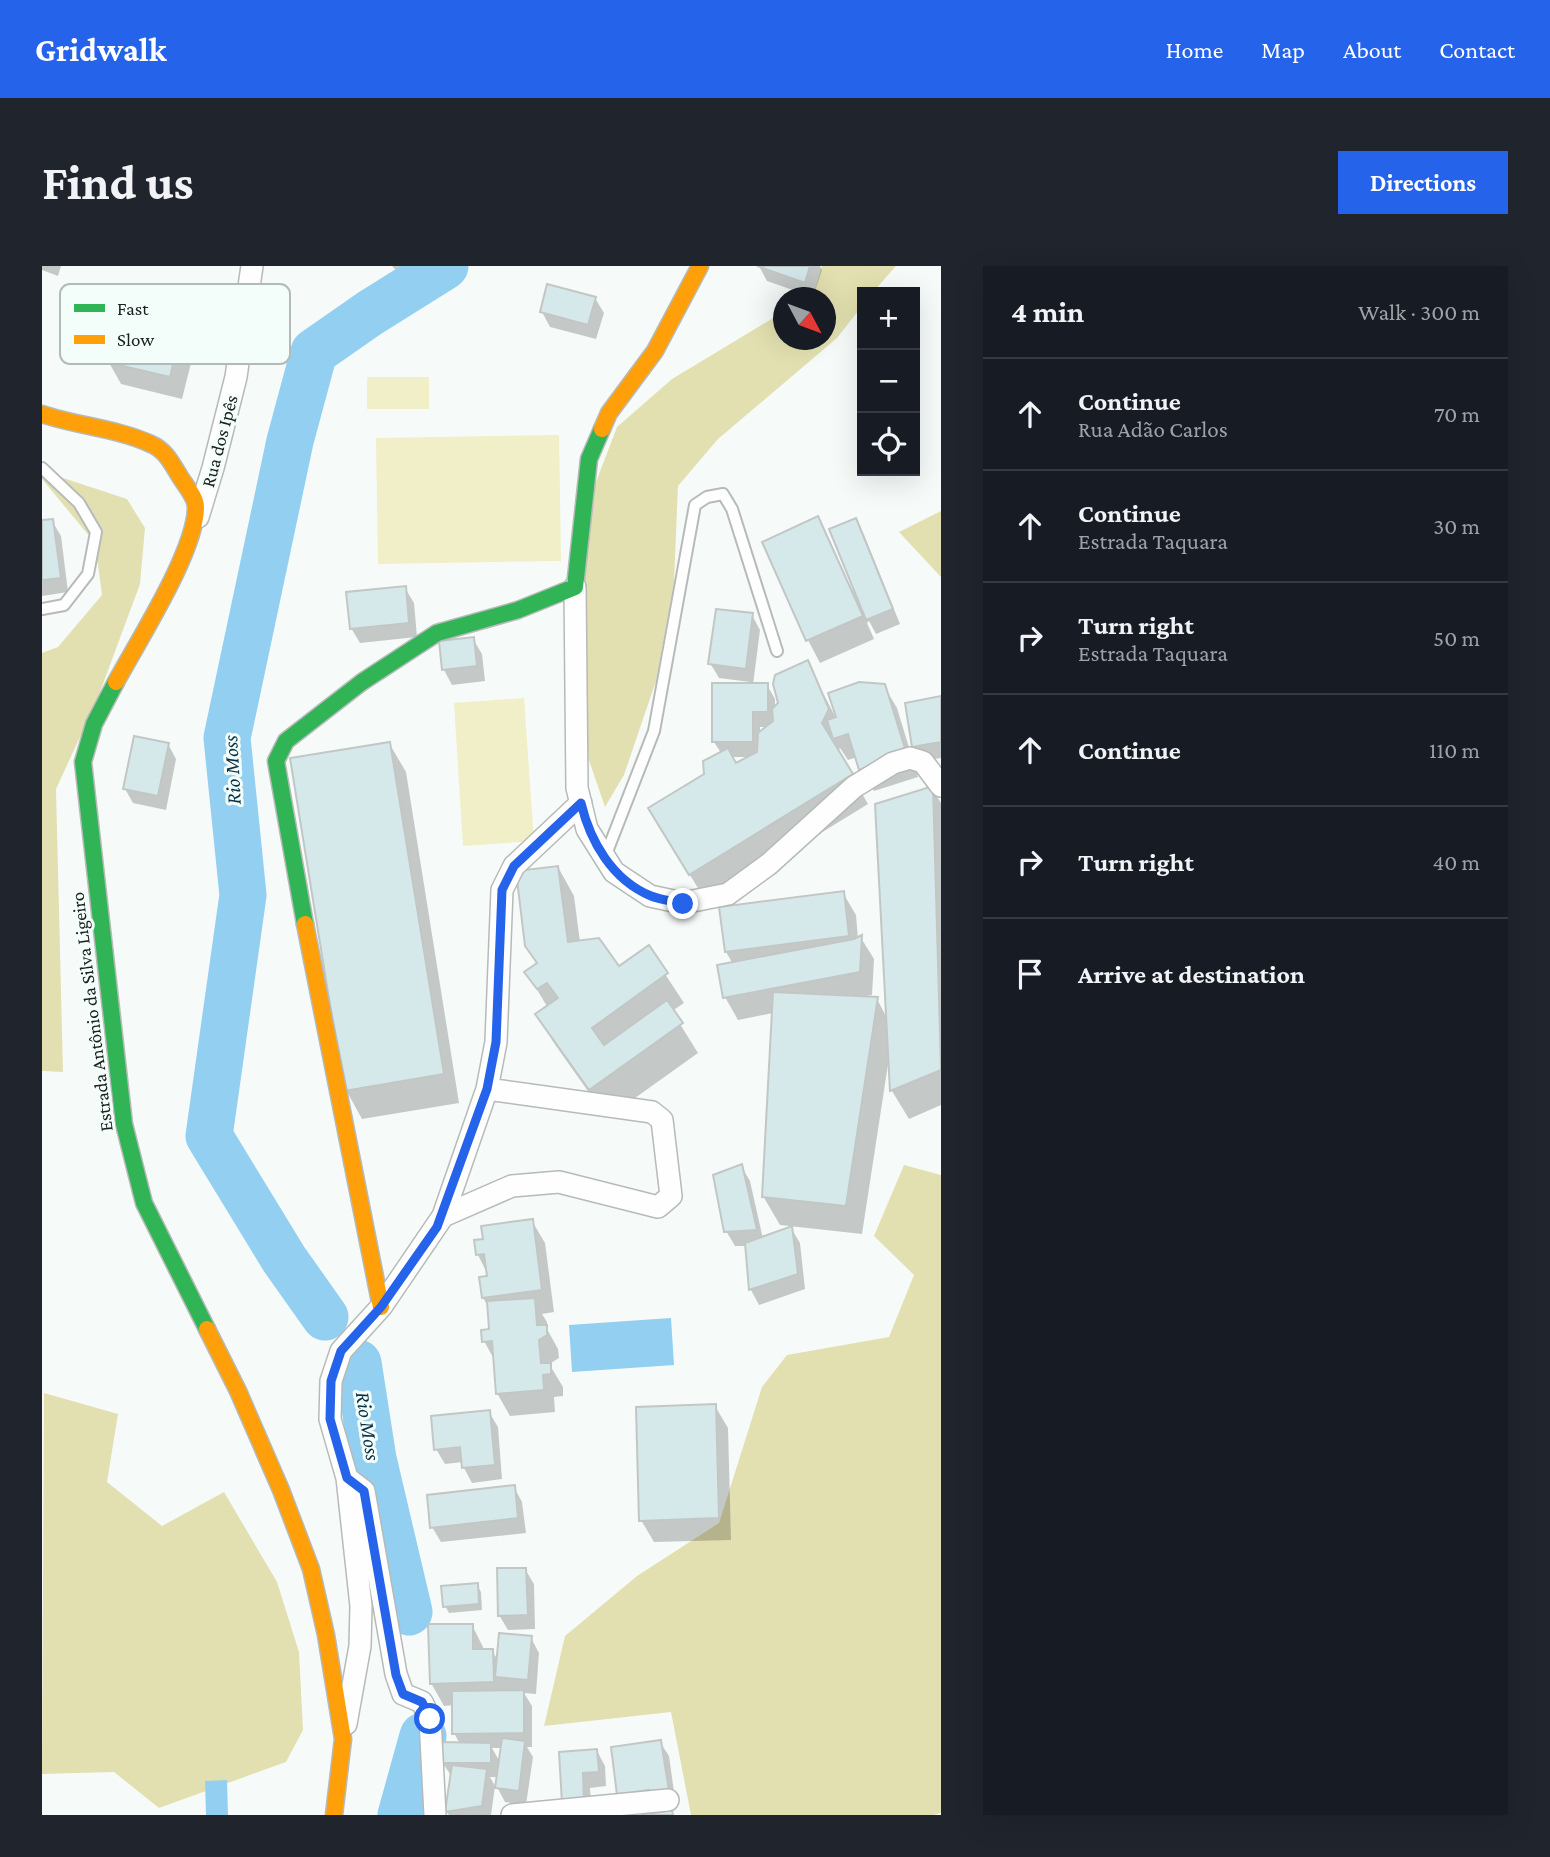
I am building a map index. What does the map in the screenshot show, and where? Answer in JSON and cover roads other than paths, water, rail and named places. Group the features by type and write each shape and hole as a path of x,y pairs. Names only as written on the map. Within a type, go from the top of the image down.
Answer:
{"street":[{"name":"Rua dos Ipês","path":"250,284 253,266"},
{"path":"699,266 655,351 609,413 589,459 575,587 577,788 587,829 614,872 650,896 683,904 728,894 769,864 854,787 893,763 910,758 923,762 941,786"},
{"name":"Rua dos Ipês","path":"193,533 213,468 238,364"},
{"name":"Estrada Antônio da Silva Ligeiro","path":"42,414 152,444 167,455 196,504 193,533 94,724 83,762 124,1124 144,1203 238,1391 281,1490 310,1569 326,1635 343,1739 334,1815"},
{"path":"381,1307 293,861 276,761 286,741 362,682 438,633 518,610 575,587"},
{"path":"343,1739 360,1646 361,1606 347,1478 330,1419 331,1381 341,1351 381,1307 443,1216 487,1089 496,1042 502,890 514,866 581,803"},
{"path":"443,1216 512,1186 559,1182 659,1207 671,1196 662,1120 652,1112 487,1089"},
{"path":"347,1478 364,1491 396,1675 403,1694 422,1702 430,1719 435,1815"},
{"path":"512,1815 668,1800"}],"lane":[{"path":"42,468 79,503 96,532 88,574 64,605 42,609"},
{"path":"605,857 654,731 695,505 707,497 723,494 732,509 777,651"}],"water":[{"path":"671,1318 674,1365 572,1372 569,1325"},
{"path":"227,1780 228,1815 206,1815 205,1781"}],"waterway":[{"name":"Rio Moss","path":"325,1317 284,1259 209,1136 243,895 227,738 290,441 314,352 445,266"},
{"name":"Rio Moss","path":"358,1363 373,1459 409,1612"},
{"name":"Rio Moss","path":"401,1815 423,1736"}]}
